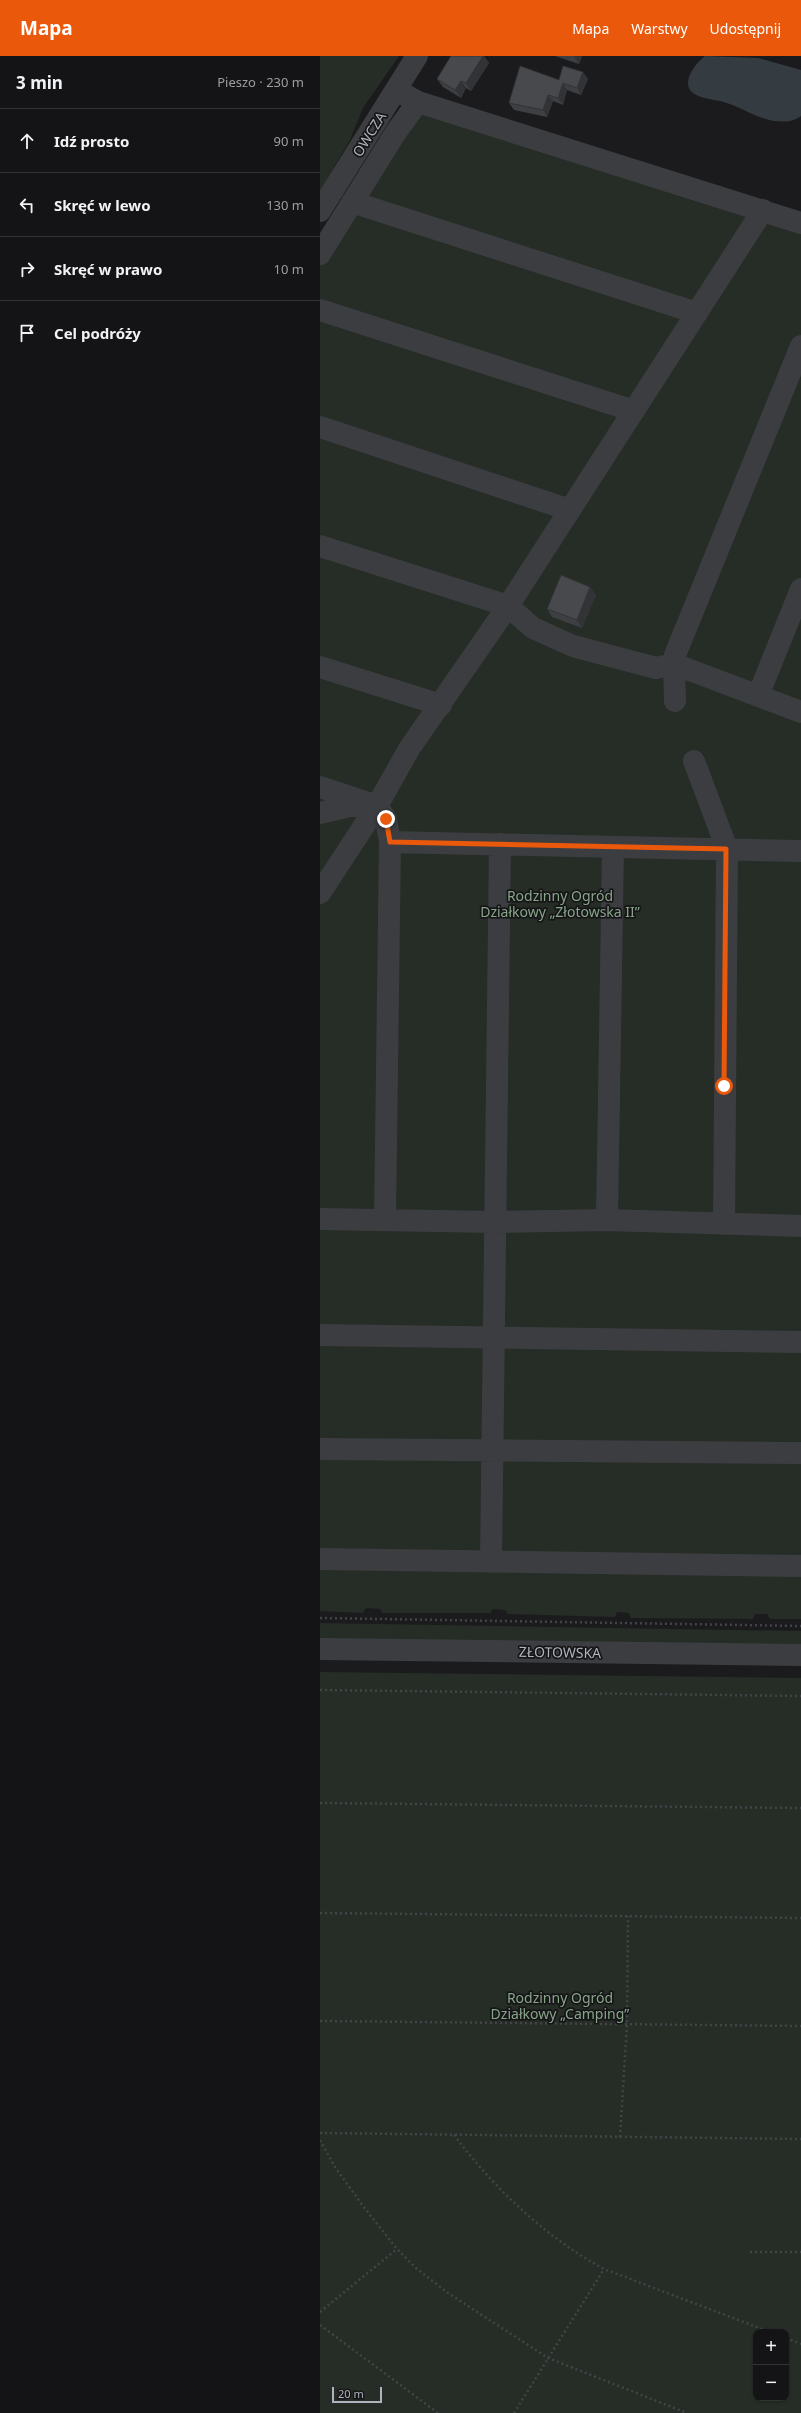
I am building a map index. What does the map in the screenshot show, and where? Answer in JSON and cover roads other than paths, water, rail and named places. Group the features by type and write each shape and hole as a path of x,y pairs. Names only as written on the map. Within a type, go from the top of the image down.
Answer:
{"street":[{"name":"OWCZA","path":"320,211 409,98 417,56"},
{"path":"320,254 396,132 409,98 801,223"},
{"path":"352,202 696,313"},
{"path":"320,893 376,806 409,749 441,705 508,606 763,210"},
{"path":"320,310 634,411"},
{"path":"675,701 674,664 801,346"},
{"path":"320,427 570,510"},
{"path":"320,546 508,606 534,628 573,646 656,668 674,664 801,712"},
{"path":"758,696 801,589"},
{"path":"320,667 441,705"},
{"path":"694,761 726,849 724,1224"},
{"path":"320,787 376,806 386,819 390,842 385,1220"},
{"path":"320,813 350,806 376,806"},
{"path":"390,842 801,851"},
{"path":"491,1562 500,844"},
{"path":"607,1220 613,847"},
{"path":"320,1219 495,1222 607,1220 801,1226"},
{"path":"320,1335 801,1342"},
{"path":"320,1449 801,1453"},
{"path":"320,1559 801,1566"},
{"name":"ZŁOTOWSKA","path":"320,1649 801,1656"}],"park label":[{"name":"Rodzinny Ogród Działkowy „Złotowska II”","path":"560,904"},
{"name":"Rodzinny Ogród Działkowy „Camping”","path":"560,2006"}]}
